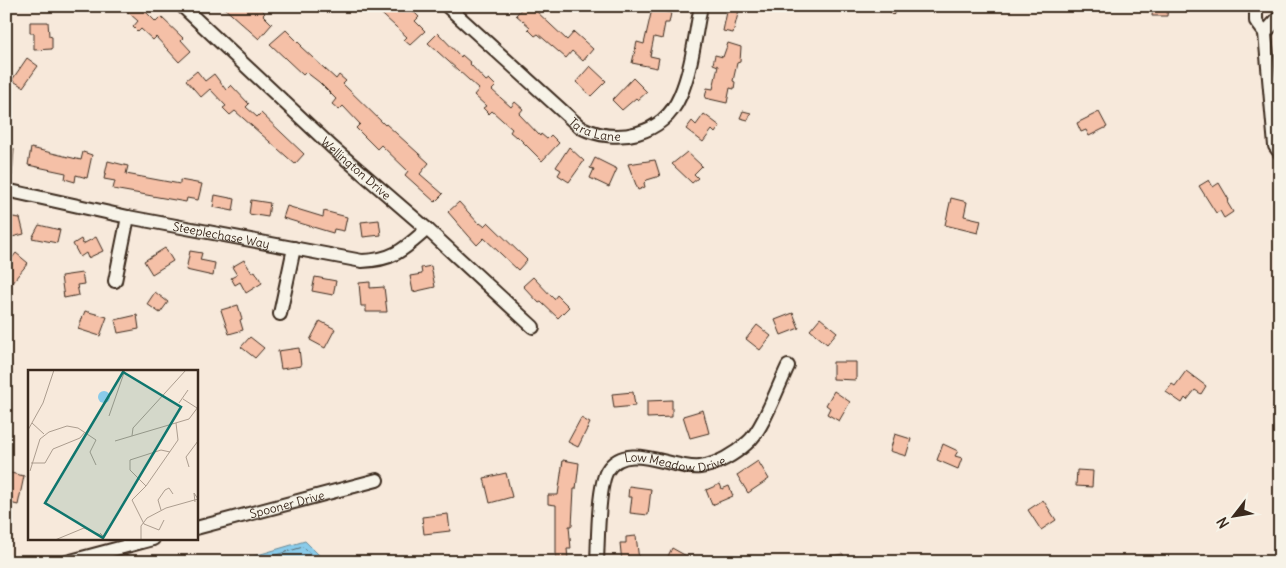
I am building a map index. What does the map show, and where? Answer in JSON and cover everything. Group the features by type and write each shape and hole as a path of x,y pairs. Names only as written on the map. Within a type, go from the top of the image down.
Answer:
{"street":[{"name":"Wellington Drive","path":"182,6 332,147 427,229 533,327"},
{"name":"Tara Lane","path":"447,6 580,127 598,135 617,137 637,134 656,125 677,102 683,86 701,6"},
{"path":"1256,6 1256,21 1265,34 1275,146 1280,154"},
{"path":"1265,34 1280,14 1277,6"},
{"name":"Steeplechase Way","path":"6,190 128,217 362,261 380,260 400,253 427,229"},
{"path":"115,281 128,217"},
{"path":"280,314 294,248"},
{"name":"Low Meadow Drive","path":"597,562 600,505 606,472 614,461 624,457 646,458 700,467 721,461 749,442 764,418 788,366"},
{"name":"Spooner Drive","path":"198,527 377,480"},
{"path":"67,562 148,540"}],"water":[{"path":"305,541 326,562 234,562"}],"building":[{"path":"121,6 140,6 156,22 161,17 183,38 181,40 191,51 179,62 156,37 153,40 141,29 138,32 133,27 138,21"},
{"path":"222,6 258,6 265,13 263,15 272,24 259,39"},
{"path":"373,6 408,6 419,17 415,21 425,31 410,45 404,40 407,37"},
{"path":"524,6 538,6 535,10 567,40 574,32 593,49 583,61 572,51 566,58 538,34 535,36 528,29 530,27 516,15"},
{"path":"884,6 902,6 893,15"},
{"path":"1153,6 1168,6 1167,16 1152,16"},
{"path":"728,7 739,10 733,33 723,31"},
{"path":"652,9 671,13 669,23 665,23 662,39 654,37 650,56 659,58 657,68 632,63 637,42 644,44"},
{"path":"30,22 48,22 49,36 52,37 52,49 34,50 34,33 30,33"},
{"path":"286,30 301,47 336,79 339,75 346,81 343,84 385,125 429,163 420,174 443,194 435,202 405,175 408,171 381,145 377,149 356,128 360,124 343,106 339,110 332,104 336,99 319,82 306,72 303,75 270,44"},
{"path":"438,33 461,57 462,55 471,63 486,81 489,79 496,86 492,90 511,107 515,102 523,109 519,114 540,136 541,134 547,139 551,135 559,143 542,161 517,136 510,132 512,129 492,111 489,114 483,108 486,106 474,95 479,89 428,43"},
{"path":"728,43 741,47 740,62 737,63 733,81 735,82 734,89 730,88 727,103 705,98 707,88 713,89 718,66 713,64 715,55 723,57"},
{"path":"27,58 38,66 23,87 12,80"},
{"path":"590,66 606,81 591,96 576,82"},
{"path":"197,71 205,81 214,74 226,90 231,85 249,104 246,107 257,117 261,113 304,154 295,164 235,111 230,115 223,108 226,106 210,89 201,97 186,80"},
{"path":"633,78 647,92 638,100 636,98 622,110 612,100"},
{"path":"743,111 751,113 748,120 740,118"},
{"path":"1099,112 1107,127 1089,136 1086,130 1081,132 1077,123"},
{"path":"704,114 720,126 715,133 712,130 703,142 686,129 692,121 696,125"},
{"path":"569,147 584,161 569,182 558,175 561,170 556,167"},
{"path":"31,148 81,160 83,152 92,155 87,178 76,175 75,182 65,179 66,173 28,165"},
{"path":"6,149 14,149 12,176 6,175"},
{"path":"687,152 702,166 694,174 698,178 692,183 672,164"},
{"path":"595,158 617,169 609,187 590,178 594,169 590,168"},
{"path":"655,160 660,176 647,180 644,183 645,187 638,190 628,164"},
{"path":"108,161 128,166 126,174 180,184 180,180 202,184 198,200 187,198 186,202 113,189 115,181 104,179"},
{"path":"1209,180 1213,187 1219,183 1229,200 1227,202 1233,212 1224,218 1220,211 1216,213 1199,186"},
{"path":"215,195 235,199 233,211 213,207"},
{"path":"951,198 967,202 964,216 981,220 978,233 945,225"},
{"path":"251,200 270,203 268,217 249,214"},
{"path":"459,202 479,224 484,226 488,222 527,260 518,270 484,238 477,245 448,212"},
{"path":"287,206 323,217 324,211 347,217 344,231 334,229 333,233 283,218"},
{"path":"20,218 24,234 12,237 11,230 6,231 6,219"},
{"path":"379,220 381,235 363,237 361,222"},
{"path":"39,225 60,230 57,243 32,238"},
{"path":"96,237 103,251 88,258 86,253 80,257 73,244 81,239 83,244"},
{"path":"165,248 173,261 152,274 144,261"},
{"path":"190,251 202,253 200,260 215,263 213,276 186,270"},
{"path":"16,253 28,263 6,290 6,266"},
{"path":"244,260 252,273 255,271 262,283 246,293 240,282 235,285 231,278 237,275 232,267"},
{"path":"431,266 435,287 413,292 410,276 422,274 421,268"},
{"path":"82,273 84,284 77,285 79,295 64,298 61,276"},
{"path":"315,277 336,281 333,295 312,291"},
{"path":"533,277 554,299 557,295 569,307 558,318 541,302 539,303 523,286"},
{"path":"370,282 370,288 384,287 387,312 366,312 366,306 361,306 359,283"},
{"path":"155,292 168,302 160,313 147,304"},
{"path":"238,305 243,330 229,334 221,310"},
{"path":"85,311 107,317 100,336 78,329"},
{"path":"793,313 799,328 781,335 775,320"},
{"path":"137,315 139,329 118,333 115,320"},
{"path":"820,318 837,332 827,344 810,330"},
{"path":"320,321 335,329 325,348 310,340"},
{"path":"757,325 771,336 760,350 746,339"},
{"path":"250,337 264,348 255,358 241,347"},
{"path":"299,348 301,366 281,369 278,351"},
{"path":"833,362 856,362 856,380 833,379"},
{"path":"1186,371 1206,386 1201,394 1195,390 1182,403 1166,392 1172,384 1175,386"},
{"path":"834,391 850,402 839,421 827,414 830,408 826,405"},
{"path":"633,392 635,406 614,408 612,394"},
{"path":"672,400 672,417 647,418 647,401"},
{"path":"703,410 709,433 690,438 683,416"},
{"path":"581,418 590,423 578,447 568,442"},
{"path":"895,434 911,439 906,456 890,451"},
{"path":"943,444 958,451 955,456 962,458 958,469 937,460"},
{"path":"563,460 579,463 576,489 574,489 572,526 569,526 571,549 567,549 568,559 556,559 556,505 548,504 548,495 558,495"},
{"path":"758,461 769,479 748,493 737,475"},
{"path":"1077,470 1093,471 1092,487 1076,486"},
{"path":"6,472 24,476 18,505 6,502"},
{"path":"506,473 512,497 490,503 484,478"},
{"path":"720,484 722,489 729,486 733,496 712,505 706,490"},
{"path":"629,486 651,489 648,515 630,513 632,497 628,497"},
{"path":"1043,500 1056,520 1041,530 1028,510"},
{"path":"448,514 450,531 424,534 422,517"},
{"path":"636,536 639,560 622,562 620,543 626,543 626,537"},
{"path":"672,548 697,562 665,562"},
{"path":"843,554 845,562 822,562 822,558"}]}
